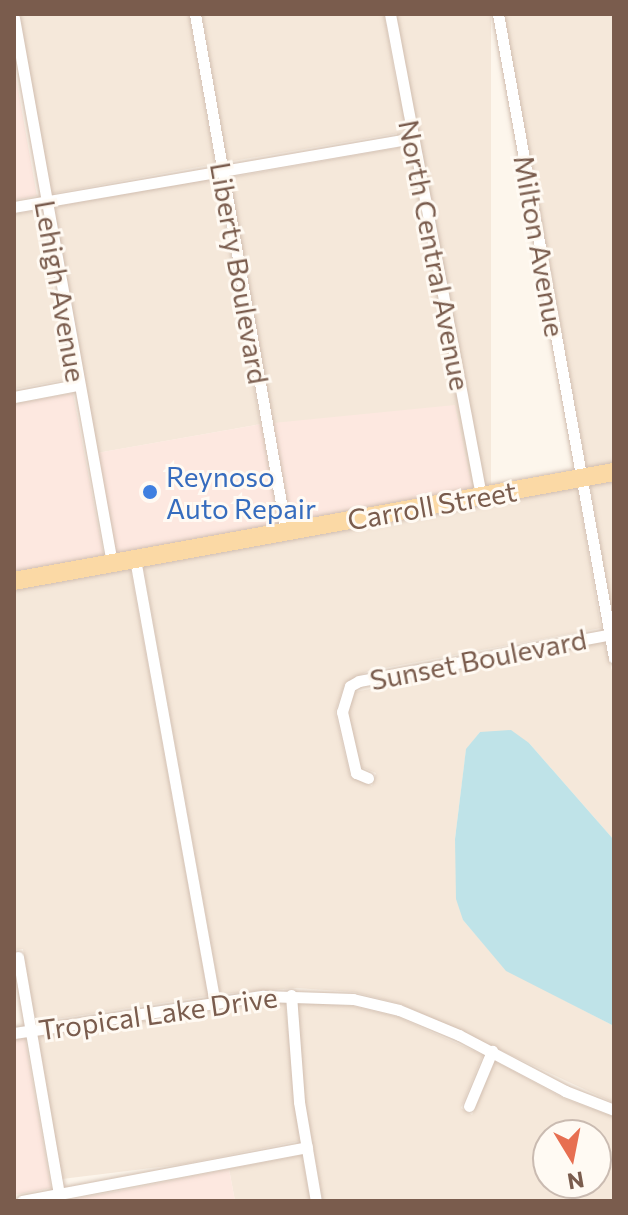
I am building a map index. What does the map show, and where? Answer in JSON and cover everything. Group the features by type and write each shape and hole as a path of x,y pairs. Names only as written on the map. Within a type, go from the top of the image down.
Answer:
{"main road":[{"name":"Carroll Street","path":"14,581 614,472"}],"street":[{"name":"Liberty Boulevard","path":"195,14 286,531"},
{"name":"North Central Avenue","path":"390,14 481,496"},
{"name":"Milton Avenue","path":"498,14 583,478"},
{"name":"Lehigh Avenue","path":"14,18 77,385 112,563"},
{"path":"14,207 413,138"},
{"path":"14,397 77,385"},
{"path":"583,478 614,658"},
{"path":"135,559 215,1002"},
{"name":"Sunset Boulevard","path":"368,778 356,773 342,712 350,686 359,681 611,634"},
{"path":"18,957 59,1194"},
{"path":"291,995 307,1147 316,1201"},
{"name":"Tropical Lake Drive","path":"14,1033 215,1002 291,995 353,999 399,1010 492,1051 565,1091 614,1110"},
{"path":"469,1106 492,1051"},
{"path":"22,1201 307,1147"}],"shaded area":[{"path":"20,14 189,14 215,164 50,194"},
{"path":"202,14 384,14 405,132 227,162"},
{"path":"397,14 491,14 491,496 397,496"},
{"path":"504,14 614,14 614,465 587,470"},
{"path":"14,66 37,196 14,200"},
{"path":"408,146 454,405 275,436 230,177"},
{"path":"217,178 260,424 96,453 53,207"},
{"path":"39,210 70,379 14,389 14,214"},
{"path":"73,393 104,557 14,572 14,404"},
{"path":"455,405 473,491 291,523 273,423"},
{"path":"261,424 279,525 114,554 97,453"},
{"path":"614,479 614,626 590,484"},
{"path":"577,486 601,628 368,671 345,683 335,712 350,776 372,786 376,773 361,767 348,712 355,692 604,642 614,678 614,840 529,743 480,732 466,750 455,839 463,920 506,970 614,1026 614,1103 401,1004 354,992 296,988 220,994 143,564"},
{"path":"130,567 208,996 36,1022 23,949 14,950 14,588"},
{"path":"285,1002 299,1141 184,1164 62,1179 38,1035"},
{"path":"297,1002 352,1006 398,1017 483,1055 461,1108 472,1115 495,1061 563,1098 614,1117 614,1201 323,1201 305,1101"},
{"path":"25,1038 51,1188 14,1195 14,1040"},
{"path":"302,1155 310,1201 235,1201 229,1169"},
{"path":"229,1169 235,1201 60,1201 119,1191"}],"water":[{"path":"511,730 529,743 614,840 614,1026 506,971 463,920 456,899 455,839 466,749 480,732"}],"place":[{"name":"Reynoso Auto Repair","path":"150,492"}]}
